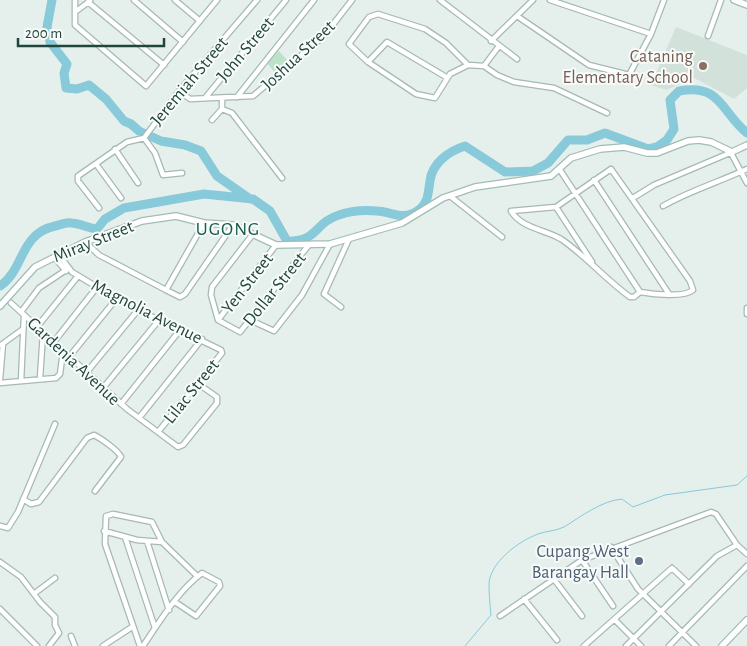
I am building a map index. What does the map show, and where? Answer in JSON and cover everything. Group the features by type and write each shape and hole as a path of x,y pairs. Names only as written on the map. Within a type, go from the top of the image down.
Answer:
{"street":[{"path":"75,0 75,25 146,86 217,0"},
{"path":"134,0 183,42"},
{"path":"175,0 200,21"},
{"name":"Jeremiah Street","path":"182,173 163,175 146,135 179,91 257,0"},
{"name":"John Street","path":"205,98 286,0"},
{"path":"237,97 314,0"},
{"name":"Joshua Street","path":"179,91 187,98 252,96 286,70 324,36 352,0"},
{"path":"440,0 517,59"},
{"path":"491,40 533,0"},
{"path":"550,0 651,34"},
{"path":"517,16 589,65 629,75 651,34 664,0"},
{"path":"708,36 721,0"},
{"path":"734,0 747,5"},
{"path":"75,12 89,1 164,65"},
{"path":"468,64 446,77 437,95 432,98 416,94 368,62 349,44 369,17 378,14 425,29 446,43 468,64 484,66 497,75 514,82 554,88 607,113"},
{"path":"368,62 387,42 446,77"},
{"path":"484,66 499,46"},
{"path":"212,120 222,109 222,98"},
{"path":"222,109 232,113 282,178"},
{"path":"99,208 77,178 129,140 146,135"},
{"path":"276,246 330,244 349,239 402,223 450,196 475,187 540,179 560,170 574,156 609,148 624,147 647,153 657,152 688,141 711,142 732,152 747,184"},
{"path":"633,198 654,186 746,147"},
{"path":"115,149 138,183"},
{"path":"96,164 121,198"},
{"path":"556,207 592,262 607,278 630,296 634,297 640,292 689,294 693,290 693,286 613,169 575,192 556,207 511,212 524,223 562,240 592,262"},
{"path":"560,170 640,292"},
{"path":"662,206 688,193 698,191 747,170"},
{"path":"594,180 670,294"},
{"path":"450,196 502,236"},
{"name":"Miray Street","path":"0,306 9,298 29,272 57,255 132,224 166,216 233,225 276,246"},
{"path":"166,290 204,222"},
{"path":"85,242 99,255 180,297 185,294 233,225"},
{"path":"218,320 210,295 212,287 253,234"},
{"path":"341,308 324,294 349,239"},
{"path":"250,320 274,331 302,295 330,244"},
{"name":"Yen Street","path":"218,320 276,246"},
{"name":"Dollar Street","path":"218,320 240,332 308,246"},
{"name":"Magnolia Avenue","path":"57,255 69,271 138,310 221,350"},
{"path":"21,381 22,313 39,288 69,271"},
{"path":"37,328 78,276"},
{"path":"54,343 97,287"},
{"path":"69,357 117,298"},
{"name":"Gardenia Avenue","path":"11,303 121,404 178,447 183,445 189,438 217,400 197,383"},
{"path":"86,373 138,310"},
{"path":"103,388 160,320"},
{"path":"23,329 1,345 0,381 58,377 62,351"},
{"path":"121,404 180,330"},
{"path":"40,378 43,333"},
{"path":"139,418 202,340"},
{"name":"Lilac Street","path":"158,432 222,352 221,350"},
{"path":"0,526 8,528 11,525 55,424"},
{"path":"23,499 31,504 39,502 87,438 94,435 102,443 111,445 121,457 95,491"},
{"path":"500,616 582,560 611,547 711,512 716,514 737,545 747,554"},
{"path":"175,602 196,616 220,586 217,579 202,573 197,576 175,602 141,646 132,627 105,544 106,516 113,514 152,522 162,542 197,576"},
{"path":"104,531 125,537 162,542"},
{"path":"125,537 155,628"},
{"path":"147,541 169,610"},
{"path":"626,646 717,556 737,545"},
{"path":"611,547 643,594 696,646"},
{"path":"582,560 613,606"},
{"path":"0,562 11,568 56,619 58,636 48,646"},
{"path":"670,646 747,566"},
{"path":"584,646 672,568 689,584"},
{"path":"35,593 55,578"},
{"path":"553,578 582,616"},
{"path":"524,599 557,640"},
{"path":"0,609 37,646"},
{"path":"615,620 641,646"},
{"path":"722,646 747,620"},
{"path":"103,646 132,627"},
{"path":"71,636 75,646"}],"shaded area":[{"name":"Cataning Elementary School","path":"676,27 747,55 747,88 734,99 694,78 666,90 651,85"}],"green space":[{"path":"279,51 288,61 275,73 267,63"}],"waterway":[{"path":"52,0 47,27 50,42 67,64 64,73 66,88 77,89 89,85 106,99 124,121 139,131 161,141 185,145 201,151 217,176 250,199"},
{"path":"0,286 14,271 28,244 43,230 65,223 97,229 105,219 124,208 204,194 253,199 270,211 287,241 297,241 304,239 325,222 339,215 358,211 383,212 404,216 414,213 425,203 431,175 438,163 453,151 465,146 505,172 533,171 548,163 568,140 587,140 605,133 648,149 657,147 667,140 674,129 670,100 679,91 704,91 712,95 747,133"},
{"path":"465,646 491,615 489,584 494,568 507,553 530,537 564,527 592,510 614,500 622,499 633,507 665,495 737,485 747,476"}],"place":[{"name":"Cataning Elementary School","path":"703,66"},
{"name":"Cupang West Barangay Hall","path":"639,561"}],"district":[{"name":"UGONG","path":"228,228"}]}
